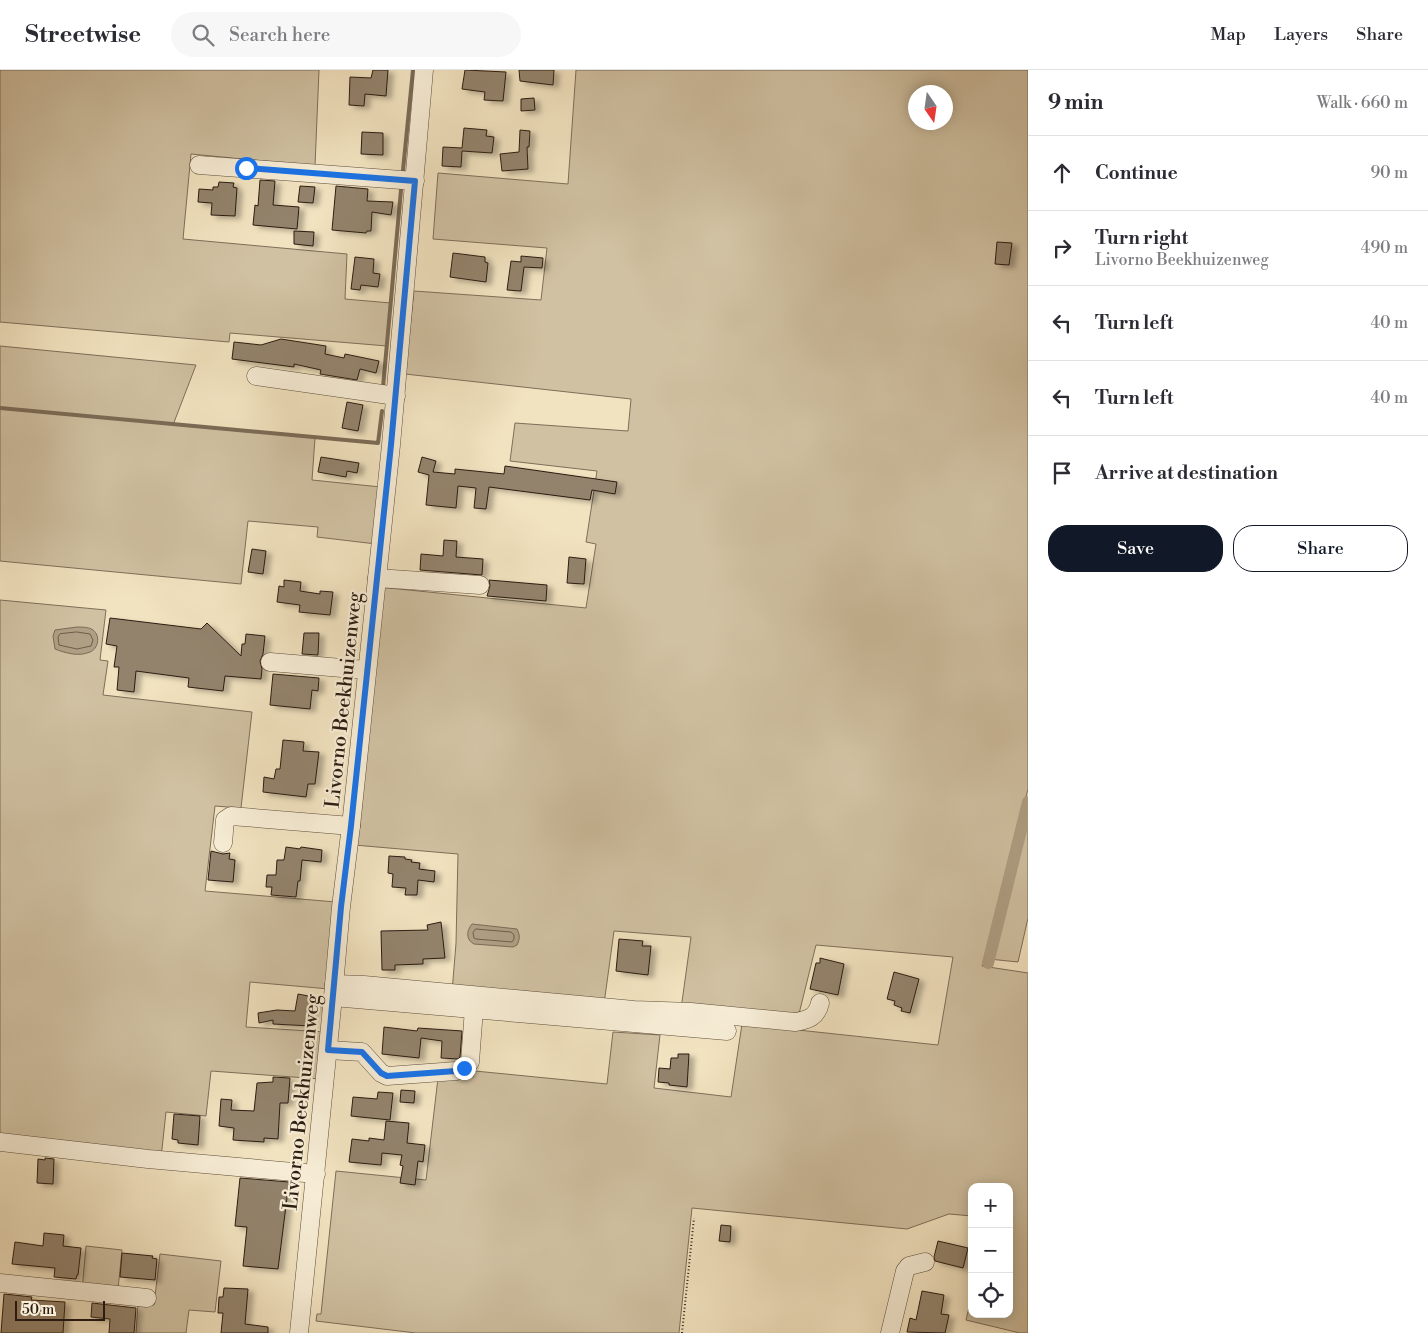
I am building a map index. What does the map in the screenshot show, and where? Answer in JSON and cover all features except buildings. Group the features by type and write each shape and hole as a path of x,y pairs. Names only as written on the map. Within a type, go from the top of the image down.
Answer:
{"street":[{"name":"Livorno Beekhuizenweg","path":"299,1333 341,907 396,396 424,70"},
{"path":"199,165 415,181"},
{"path":"256,376 396,396"},
{"path":"377,578 480,585"},
{"path":"270,662 366,670"},
{"path":"222,843 226,820 231,816 351,826"},
{"path":"334,991 364,985 634,1010 691,1012 795,1022 814,1016 820,1003"},
{"path":"334,991 474,1009 727,1031"},
{"path":"328,1050 362,1052 381,1073 387,1076 456,1071 464,1068 470,1062 474,1009"},
{"path":"0,1142 148,1159 316,1174"},
{"path":"890,1333 905,1271 909,1266 925,1262"},
{"path":"0,1283 147,1298"}],"path":[{"path":"682,1333 694,1218"}],"shaded area":[{"path":"0,70 319,70 315,166 191,154 183,239 347,254 345,299 391,303 387,346 230,333 229,342 0,322"},
{"path":"576,70 1028,70 1028,789 982,966 1028,973 1028,1333 1020,1333 966,1320 968,1312 968,1318 1013,1318 1013,1183 968,1183 968,1216 949,1214 907,1229 692,1208 679,1333 416,1333 316,1321 317,1314 321,1314 336,1171 426,1180 438,1078 473,1077 475,1071 607,1084 613,1032 660,1035 654,1088 731,1097 742,1024 938,1045 953,957 816,945 798,1018 681,1009 691,937 614,931 604,1004 452,992 456,943 458,854 354,845 379,587 586,608 596,544 586,542 597,471 510,461 515,423 628,431 631,399 405,374 414,291 541,300 547,248 433,239 438,173 568,184"},
{"path":"0,346 196,365 173,425 315,438 312,480 381,487 376,544 317,537 318,527 248,521 241,584 0,561"},
{"path":"0,600 106,610 100,660 108,661 103,695 252,712 241,808 215,806 205,891 336,902 329,989 250,982 246,1027 325,1032 320,1079 211,1071 206,1116 166,1112 161,1158 0,1139"},
{"path":"1028,802 1028,918 1018,962 989,959"},
{"path":"86,1246 122,1250 118,1289 82,1290"},
{"path":"160,1254 221,1261 215,1312 189,1310 186,1333 136,1333 138,1304 154,1305"}],"water":[{"path":"77,627 93,630 98,642 93,650 77,654 55,649 53,636 55,630"},
{"path":"472,924 517,929 519,933 518,943 513,947 474,944 469,940 468,935"}],"waterway":[{"path":"403,170 413,70"},
{"path":"383,387 401,190"},
{"path":"0,408 378,443 382,411"},
{"path":"988,963 1028,802"}],"route":[{"path":"246,168 415,181 391,445 341,907 328,1050 362,1052 381,1073 387,1076 456,1071 464,1068"}]}
